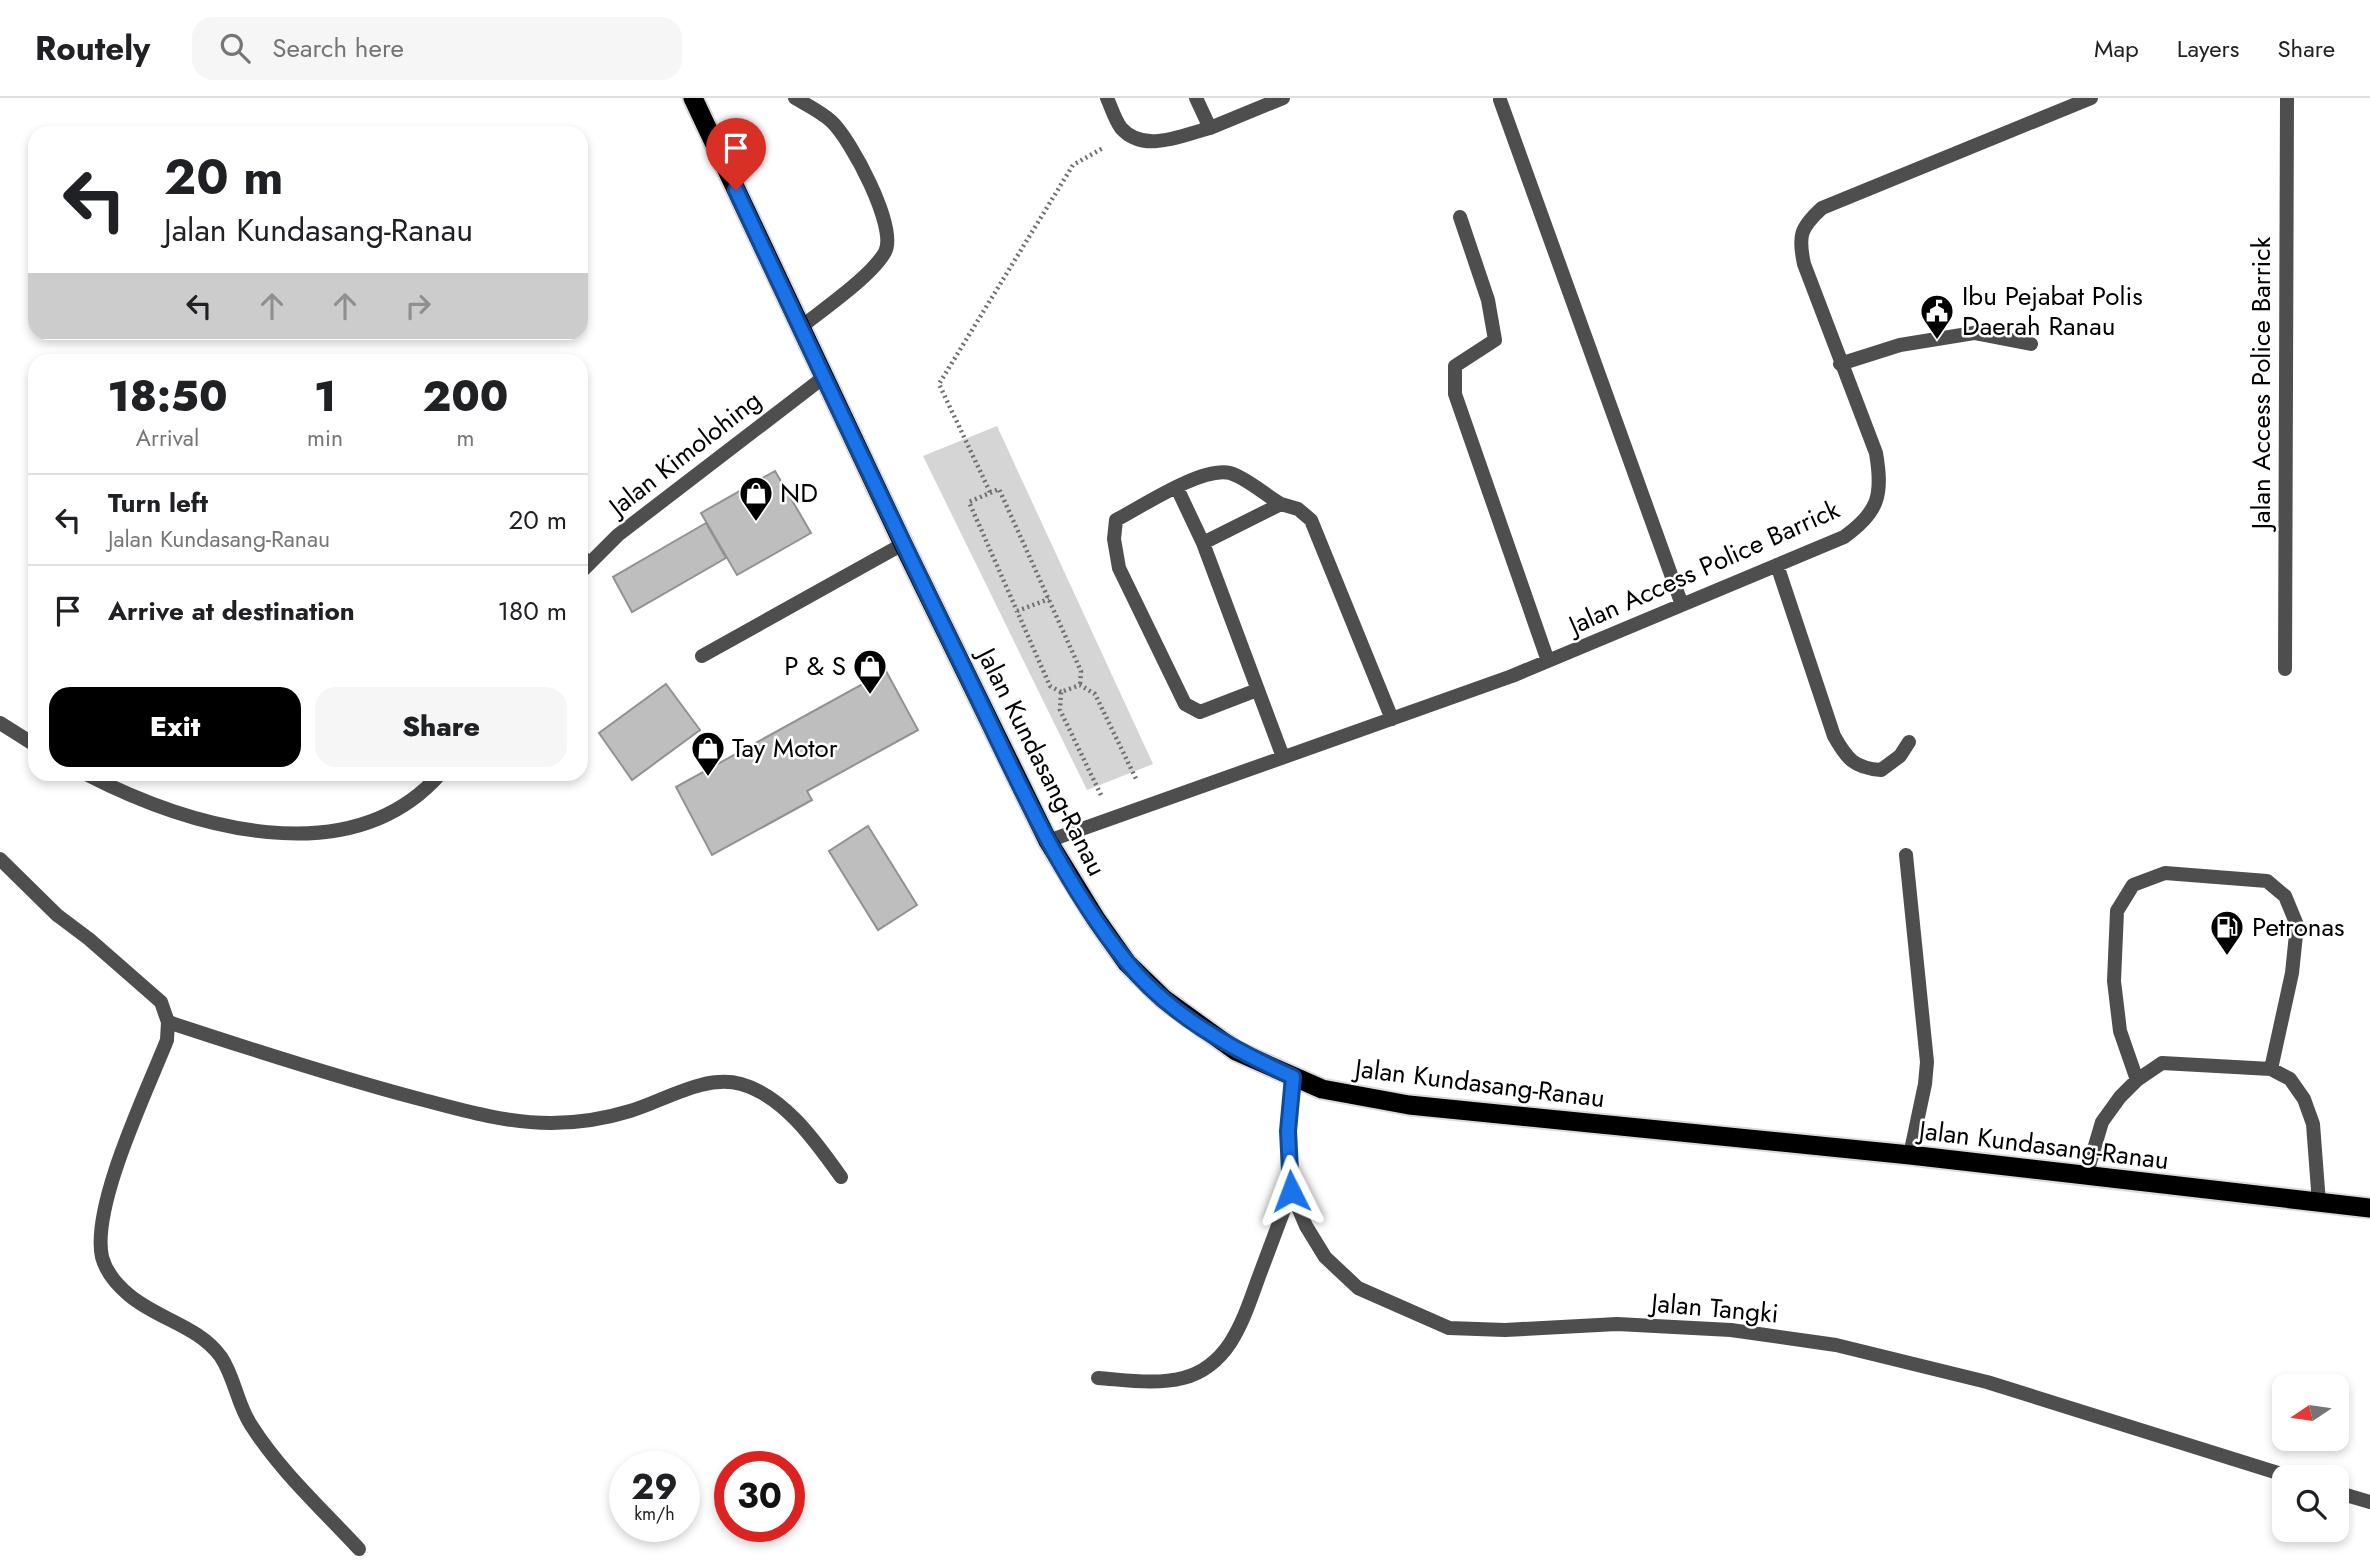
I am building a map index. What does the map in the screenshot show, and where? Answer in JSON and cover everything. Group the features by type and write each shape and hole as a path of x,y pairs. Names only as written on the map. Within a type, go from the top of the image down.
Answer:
{"highway":[{"name":"Jalan Kundasang-Ranau","path":"692,98 903,544 1048,841 1096,919 1127,963 1201,1028 1236,1051 1322,1089 1409,1105 1910,1155 2370,1208"}],"street":[{"path":"795,98 832,122 878,202 888,233 886,251 874,266 800,328"},
{"path":"1107,98 1120,127 1137,139 1156,142 1210,128 1283,98"},
{"path":"1196,98 1210,128"},
{"name":"Jalan Access Police Barrick","path":"1048,841 1548,661 1844,537 1865,522 1878,502 1880,479 1876,453 1804,264 1800,242 1806,223 1822,208 2091,98"},
{"name":"Jalan Access Police Barrick","path":"2285,669 2287,98"},
{"path":"1500,100 1682,605"},
{"path":"1460,217 1488,300 1495,340 1455,366 1455,394 1548,661"},
{"path":"1840,364 1900,345 1974,333 2031,344"},
{"name":"Jalan Kimolohing","path":"588,560 824,377"},
{"path":"1258,690 1200,712 1185,704 1119,568 1114,539 1116,520 1177,488 1218,472 1232,474 1281,504 1298,509 1311,520 1392,719"},
{"path":"1177,488 1203,543 1283,757"},
{"path":"1203,543 1281,504"},
{"path":"702,656 903,544"},
{"path":"1777,565 1834,736 1845,756 1863,768 1881,770 1899,756 1909,743"},
{"path":"0,723 28,741"},
{"path":"100,781 179,815 223,827 310,833 348,827 384,817 412,801 433,781"},
{"path":"1906,855 1927,1062 1910,1155"},
{"path":"0,859 57,915 89,939 161,1002 168,1022 167,1040 104,1202 100,1232 102,1257 110,1276 139,1304 205,1339 220,1356 233,1380 248,1421 262,1442 359,1549"},
{"path":"2137,1080 2120,1031 2115,981 2117,911 2133,886 2165,873 2267,881 2286,897 2297,925 2292,973 2270,1069"},
{"path":"168,1022 385,1090 491,1117 529,1123 578,1122 603,1118 695,1087 718,1082 739,1084 759,1091 796,1121 841,1177"},
{"path":"2086,1176 2102,1122 2120,1097 2137,1080 2162,1063 2270,1069 2290,1079 2304,1099 2313,1124 2319,1203"},
{"name":"Jalan Tangki","path":"1293,1077 1288,1131 1291,1191 1306,1226 1325,1257 1358,1289 1449,1328 1506,1330 1617,1324 1731,1330 1836,1345 1987,1382 2272,1471"},
{"path":"1098,1378 1138,1381 1184,1378 1204,1370 1219,1358 1243,1324 1291,1191"},
{"path":"2349,1496 2370,1502"}],"path":[{"path":"990,492 939,384 1073,165 1128,133"},
{"path":"999,489 1081,671 1080,685 1061,692 1050,686 969,502 999,489"},
{"path":"1017,611 1049,598"},
{"path":"1080,685 1095,694 1148,804"},
{"path":"1061,692 1060,710 1112,818"}],"shaded area":[{"path":"997,426 1153,764 1087,790 923,456"}],"building":[{"name":"ND","path":"775,471 811,533 737,575 701,513"},
{"path":"706,523 726,558 632,612 613,577"},
{"path":"886,671 918,730 807,791 812,800 712,855 676,787"},
{"path":"666,684 700,730 632,780 599,733"},
{"path":"868,826 917,905 878,930 829,851"}],"place":[{"name":"Ibu Pejabat Polis Daerah Ranau","path":"1937,341"},
{"name":"ND","path":"756,523"},
{"name":"P & S","path":"870,696"},
{"name":"Tay Motor","path":"708,778"},
{"name":"Petronas","path":"2227,957"}],"route":[{"path":"736,190 915,569 1048,841 1096,919 1127,963 1164,999 1236,1051 1293,1077 1288,1131 1291,1191"}]}
